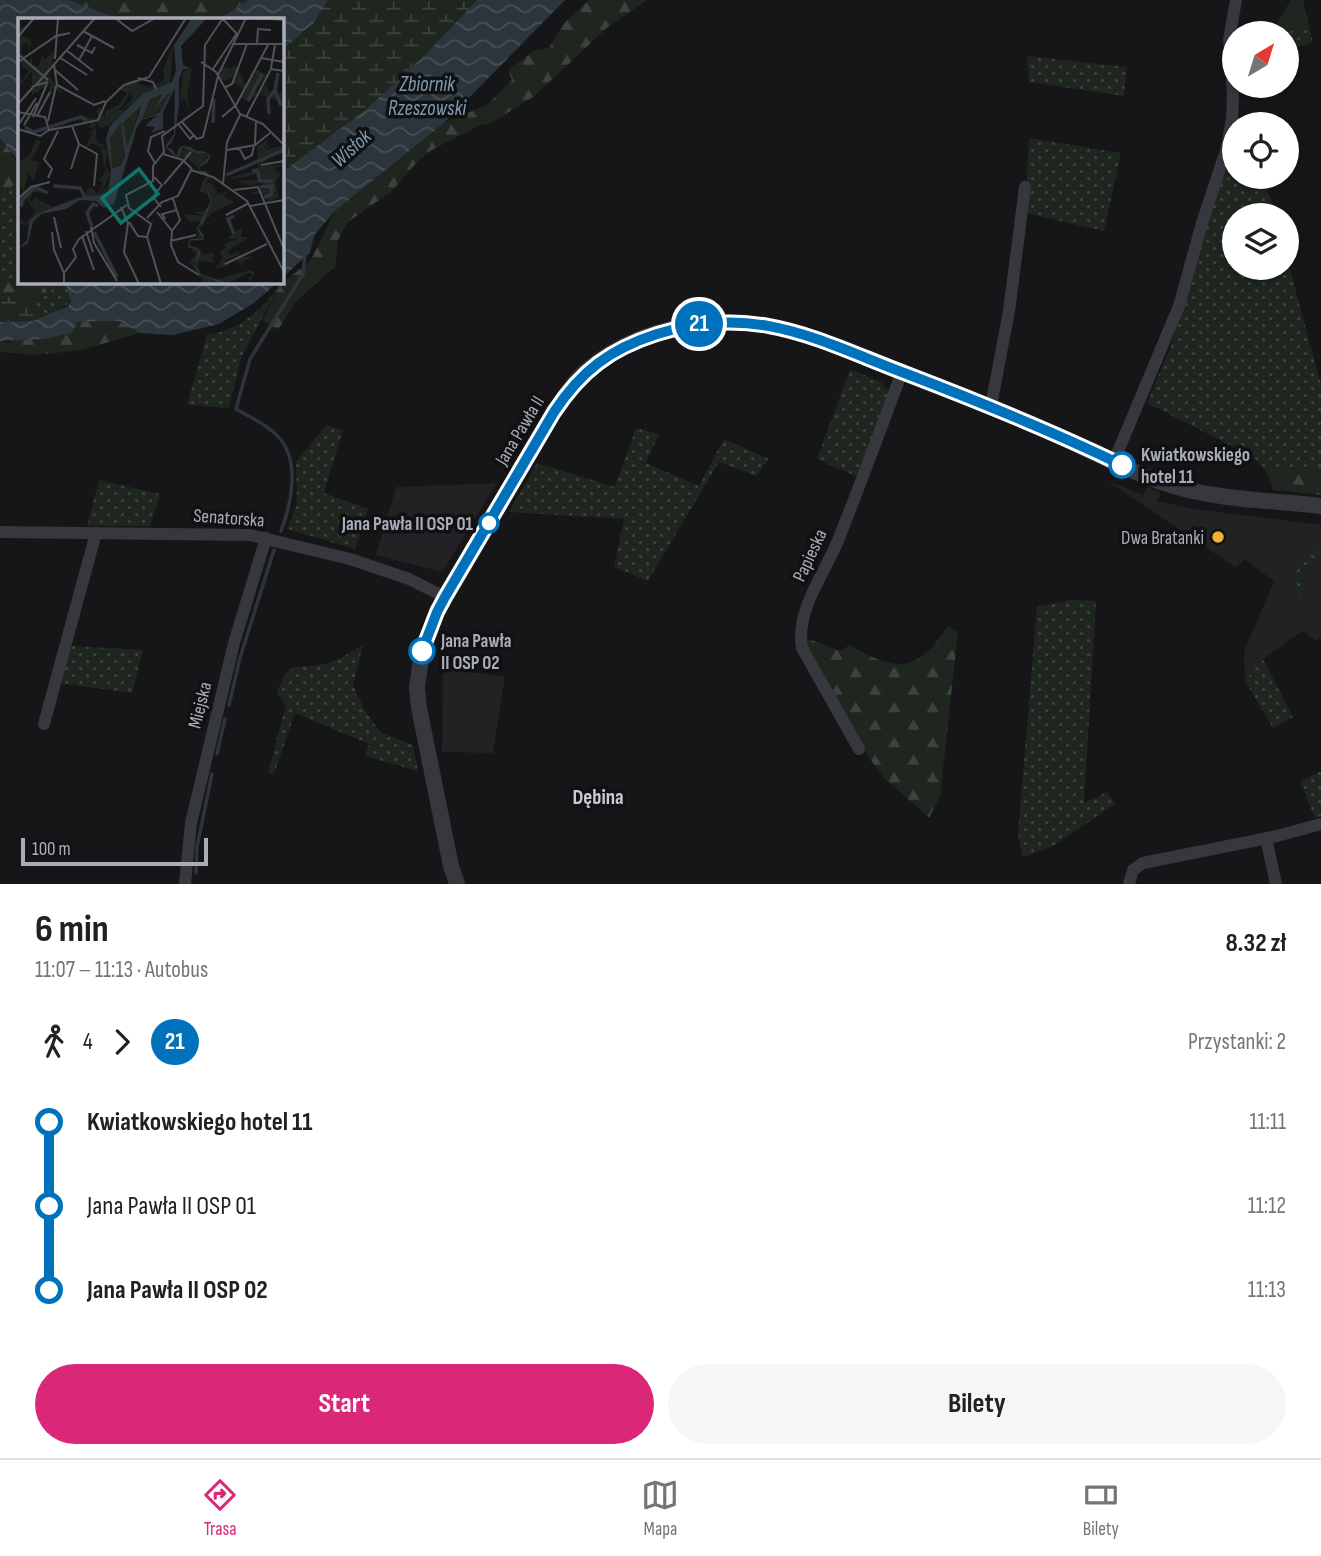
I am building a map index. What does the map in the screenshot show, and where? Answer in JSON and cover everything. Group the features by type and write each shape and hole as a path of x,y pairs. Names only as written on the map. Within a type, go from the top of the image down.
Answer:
{"street":[{"path":"1114,461 1179,306 1227,147 1233,96 1229,40 1236,0"},
{"path":"993,407 1025,187"},
{"name":"Jana Pawła II","path":"457,884 451,866 417,687 418,670 426,639 445,597 570,387 590,368 614,352 644,338 713,321 748,322 786,329 993,407 1163,483 1200,493 1321,506"},
{"name":"Papieska","path":"859,748 803,648 800,636 816,584 834,553 902,372"},
{"name":"Senatorska","path":"0,533 205,533 266,538 356,561 410,579 445,597"},
{"path":"44,724 96,533"},
{"name":"Miejska","path":"185,884 191,823 234,643 266,538"},
{"path":"1129,884 1133,870 1143,863 1321,824"},
{"path":"1266,838 1276,884"}],"shaded area":[{"path":"1106,480 1157,501 1194,509 1321,525 1321,637 1316,641 1302,631 1263,659 1245,681 1244,652 1274,581 1245,560 1235,567"},
{"path":"497,483 442,572 376,555 396,487"},
{"path":"443,668 505,677 493,753 442,752"}],"green space":[{"path":"69,0 249,0 221,18 116,18"},
{"path":"328,0 477,0 426,54 364,111 284,171 284,48 314,24"},
{"path":"589,0 647,0 607,28 533,97 488,125 482,124 430,151 392,191 348,222 338,240 335,267 296,301 278,330 263,321 280,285 311,260 335,211 445,122 487,105 512,80 508,70 533,51 549,48 564,23"},
{"path":"1291,0 1303,0 1313,43 1299,46 1299,21 1279,21"},
{"path":"1291,0 1303,0 1309,28 1299,30 1299,21 1279,21"},
{"path":"1027,56 1127,67 1124,96 1029,82"},
{"path":"0,138 14,158 18,169 18,183 0,193"},
{"path":"1029,138 1121,153 1104,231 1025,213"},
{"path":"1222,174 1222,189 1267,189 1272,203 1222,203 1222,280 1293,280 1321,384 1321,467 1267,472 1244,452 1147,403 1171,346"},
{"path":"18,183 18,284 66,284 71,302 48,316 26,301 47,294 44,288 15,285 0,280 0,193"},
{"path":"0,280 15,285 44,287 48,294 26,301 0,295"},
{"path":"280,285 241,358 229,408 187,405 207,335 240,324 249,318"},
{"path":"0,295 26,301 48,316 33,321 0,322"},
{"path":"119,321 140,333 81,350 37,355 0,352 0,341 8,343 77,322"},
{"path":"850,369 881,382 889,391 858,477 817,459"},
{"path":"326,425 343,430 324,493 368,509 355,549 287,529 297,504 296,462"},
{"path":"636,428 659,434 646,463 699,486 724,439 769,459 756,476 719,462 648,581 614,567 624,519 509,512 537,463 615,487"},
{"path":"1321,467 1321,495 1273,490 1267,472"},
{"path":"99,480 160,494 150,526 87,526"},
{"path":"1148,487 1161,493 1154,507 1141,499"},
{"path":"1319,546 1315,560 1302,570 1301,600 1297,596 1294,573 1303,559"},
{"path":"1070,600 1096,601 1084,803 1107,792 1115,804 1052,847 1023,857 1018,833 1037,607"},
{"path":"948,626 958,632 940,796 929,818 883,777 862,748 807,649 806,638 840,651 850,645 881,660 905,664 926,653"},
{"path":"363,645 353,685 364,709 380,732 413,745 418,771 365,756 369,744 295,713 274,774 268,772 286,705 277,693 286,674 296,667 332,662"},
{"path":"70,646 143,650 132,693 59,683"},
{"path":"1263,659 1293,717 1273,728 1245,681"},
{"path":"1321,771 1321,816 1315,818 1300,781"}],"water":[{"path":"0,0 69,0 116,18 18,18 18,164 0,138"},
{"path":"249,0 328,0 314,23 284,48 284,18 221,18"},
{"name":"Zbiornik Rzeszowski","path":"477,0 565,0 445,122 335,211 315,234 310,252 284,276 284,171 364,111 426,54"},
{"path":"66,284 276,284 254,303 219,324 173,335 140,333 119,321 77,322 72,333 44,339 0,341 0,322 33,321 68,306 71,302"}],"waterway":[{"path":"281,531 292,485 287,450 272,431 236,409 250,359 303,274 305,253"},
{"path":"229,705 240,658 274,550"},
{"path":"217,754 225,719"},
{"path":"196,873 197,847 212,774"}],"bus line":[{"name":"21","path":"422,651 445,597 570,387 590,368 614,352 644,338 677,328 713,321 732,321 786,329 990,406 1122,465"}],"place":[{"name":"Kwiatkowskiego hotel 11","path":"1122,465"},
{"name":"Jana Pawła II OSP 01","path":"489,523"},
{"name":"Dwa Bratanki","path":"1218,537"},
{"name":"Jana Pawła II OSP 02","path":"422,651"}],"district":[{"name":"Dębina","path":"598,797"}],"water label":[{"name":"Wisłok","path":"351,148"}]}
